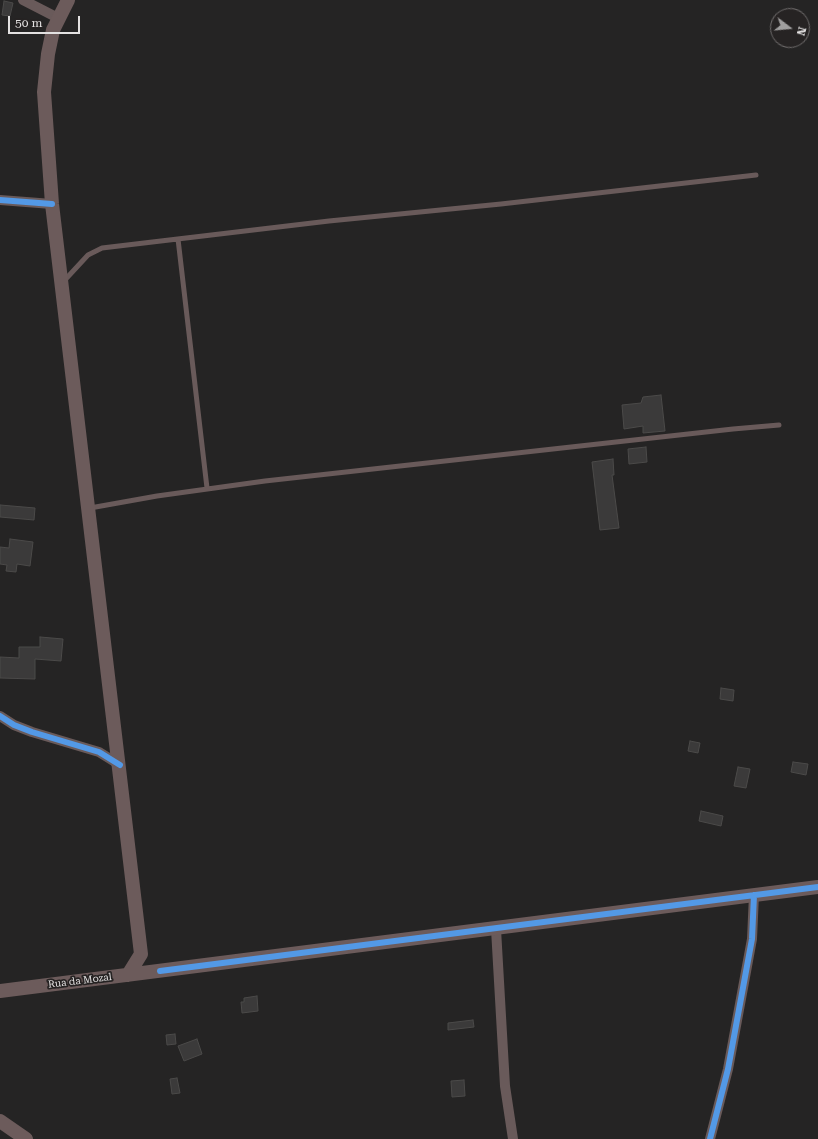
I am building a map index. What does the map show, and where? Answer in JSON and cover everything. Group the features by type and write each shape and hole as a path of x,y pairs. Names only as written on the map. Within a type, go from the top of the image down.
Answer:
{"main road":[{"path":"68,0 53,30 48,54 44,92 52,204 87,509 120,765 141,954 128,975"},
{"name":"Rua da Mozal","path":"0,991 818,887"},
{"path":"141,954 160,971"},
{"path":"0,1121 26,1139"}],"street":[{"path":"23,0 58,18"},
{"path":"0,200 52,204"},
{"path":"0,716 14,725 32,732 99,752 120,765"},
{"path":"709,1139 728,1069 752,939 754,895"},
{"path":"496,929 505,1086 513,1139"}],"lane":[{"path":"62,282 95,250 178,239 756,175"},
{"path":"178,239 207,488"},
{"path":"87,509 207,488 779,425"}],"building":[{"path":"4,1 13,3 10,16 2,15"},
{"path":"661,395 665,431 643,433 643,426 624,429 622,405 641,403 643,397"},
{"path":"646,447 647,462 629,464 628,449"},
{"path":"613,459 614,475 612,475 619,528 600,530 592,462"},
{"path":"0,505 35,508 34,520 0,517"},
{"path":"10,539 33,542 30,566 17,564 16,572 6,571 7,565 0,564 0,547 9,548"},
{"path":"40,637 63,639 61,661 35,659 35,679 0,678 0,657 19,658 19,647 40,647"},
{"path":"721,688 734,690 733,701 720,699"},
{"path":"690,741 700,743 698,753 688,751"},
{"path":"793,762 808,764 806,775 791,772"},
{"path":"738,767 750,769 746,788 734,786"},
{"path":"701,811 723,816 721,826 699,821"},
{"path":"257,996 258,1011 242,1013 241,1002 244,1002 244,998"},
{"path":"473,1020 474,1027 448,1030 448,1023"},
{"path":"175,1034 176,1044 167,1045 166,1035"},
{"path":"197,1039 202,1054 184,1061 178,1046"},
{"path":"177,1078 180,1093 172,1094 170,1079"},
{"path":"464,1080 465,1096 452,1097 451,1081"}],"cycle path":[{"path":"0,200 52,204"},
{"path":"0,716 14,725 32,732 99,752 120,765"},
{"path":"160,971 818,887"},
{"path":"710,1139 728,1069 752,939 754,895"}]}
